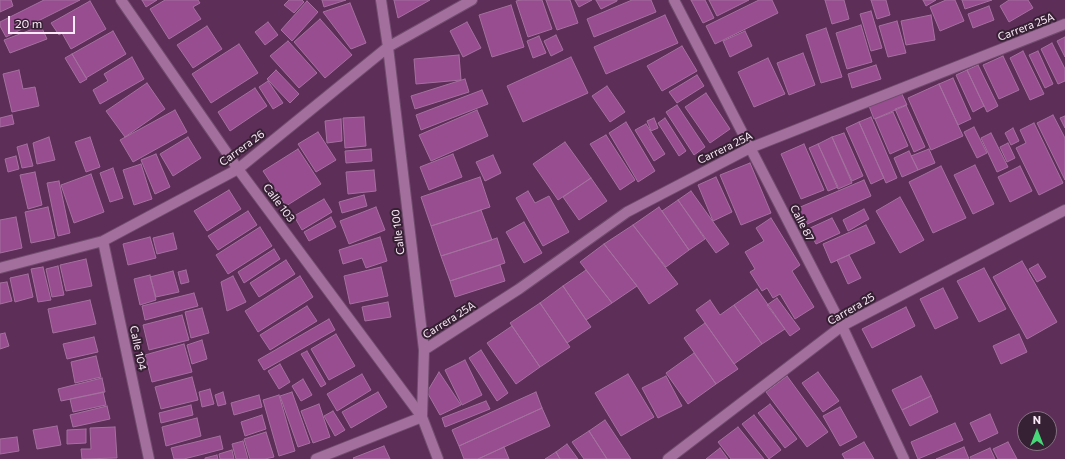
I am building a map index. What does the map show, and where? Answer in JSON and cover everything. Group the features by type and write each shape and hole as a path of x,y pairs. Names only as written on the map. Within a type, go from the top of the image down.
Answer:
{"street":[{"name":"Calle 103","path":"121,0 238,169 422,417"},
{"name":"Calle 100","path":"382,0 424,350 422,417 438,459"},
{"name":"Carrera 26","path":"0,268 103,242 238,169 388,47 472,0"},
{"name":"Calle 87","path":"674,0 842,326 904,459"},
{"name":"Carrera 25A","path":"424,350 519,289 628,212 750,148 1065,24"},
{"name":"Carrera 25","path":"668,459 842,326 1065,210"},
{"name":"Calle 104","path":"103,242 149,459"},
{"path":"316,459 422,417"}],"building":[{"path":"0,0 11,0 13,6 0,12"},
{"path":"44,0 80,0 6,37 0,26 0,22"},
{"path":"142,0 157,0 146,7"},
{"path":"165,0 198,0 200,3 193,7 201,19 169,39 150,9"},
{"path":"289,0 302,0 304,2 294,13 284,5"},
{"path":"322,0 346,0 324,7"},
{"path":"394,0 430,0 398,18"},
{"path":"542,0 552,29 528,37 516,1"},
{"path":"546,0 570,0 578,23 557,30"},
{"path":"575,0 592,0 579,7"},
{"path":"596,0 617,0 617,1 601,9"},
{"path":"632,0 651,0 656,12 594,37 587,19"},
{"path":"691,0 705,0 714,18 703,23"},
{"path":"709,0 749,0 717,16"},
{"path":"759,0 772,0 778,13 715,44 706,26"},
{"path":"825,0 844,0 849,19 832,24"},
{"path":"871,0 886,0 890,15 877,19"},
{"path":"923,0 936,0 926,6"},
{"path":"946,0 955,0 964,21 940,31 930,7"},
{"path":"962,0 992,0 965,9"},
{"path":"1009,0 1028,0 1033,8 1009,22 1000,6"},
{"path":"90,1 106,29 71,49 62,33 59,35 51,23"},
{"path":"307,1 318,12 292,41 281,30"},
{"path":"350,3 366,43 351,49 323,12"},
{"path":"511,5 524,47 492,57 479,15"},
{"path":"989,6 994,20 973,28 968,14"},
{"path":"871,11 882,48 871,51 860,14"},
{"path":"665,15 678,43 606,74 594,47"},
{"path":"931,15 935,40 906,45 901,21"},
{"path":"320,19 352,55 325,78 294,42"},
{"path":"897,21 906,53 888,57 879,26"},
{"path":"268,22 278,35 265,45 255,32"},
{"path":"467,22 481,48 463,57 450,31"},
{"path":"861,25 872,62 847,69 836,33"},
{"path":"41,26 47,39 10,53 4,40"},
{"path":"207,26 222,49 193,68 177,45"},
{"path":"826,28 842,77 821,83 806,35"},
{"path":"113,31 126,54 86,78 72,54"},
{"path":"745,31 752,46 730,57 723,41"},
{"path":"556,35 563,50 551,56 544,41"},
{"path":"539,36 546,53 533,58 527,41"},
{"path":"1065,37 1065,57 1057,41"},
{"path":"288,41 317,73 299,88 270,56"},
{"path":"1052,43 1065,69 1065,81 1058,84 1041,49"},
{"path":"239,44 258,73 211,103 192,74"},
{"path":"682,46 697,71 662,91 647,66"},
{"path":"1023,51 1044,94 1030,100 1010,58"},
{"path":"1038,51 1053,84 1045,88 1029,55"},
{"path":"803,53 815,85 789,95 777,63"},
{"path":"72,54 87,79 80,83 65,58"},
{"path":"459,55 461,80 416,84 414,59"},
{"path":"1003,56 1019,90 999,99 983,65"},
{"path":"132,57 144,79 100,104 93,90 108,81 104,74"},
{"path":"571,57 588,93 523,122 507,86"},
{"path":"768,58 785,94 754,107 738,72"},
{"path":"876,65 881,79 852,88 848,74"},
{"path":"978,65 998,106 987,112 967,70"},
{"path":"19,70 23,89 35,87 39,106 12,112 3,74"},
{"path":"276,70 299,94 290,103 267,79"},
{"path":"967,70 984,106 973,112 956,75"},
{"path":"697,75 704,86 677,103 669,92"},
{"path":"953,78 971,119 958,125 939,84"},
{"path":"465,79 469,92 415,109 411,96"},
{"path":"268,81 283,103 273,109 259,87"},
{"path":"147,83 165,109 125,137 106,111"},
{"path":"939,84 963,136 931,150 908,98"},
{"path":"607,86 625,112 610,122 592,96"},
{"path":"255,88 267,106 230,131 218,112"},
{"path":"482,90 488,104 421,130 416,115"},
{"path":"901,92 907,105 874,119 869,106"},
{"path":"706,93 730,129 710,143 685,107"},
{"path":"677,105 705,147 694,155 666,112"},
{"path":"906,105 925,147 914,152 895,109"},
{"path":"175,110 187,132 133,162 120,140"},
{"path":"477,110 488,136 431,161 419,135"},
{"path":"893,112 908,146 890,154 875,119"},
{"path":"12,115 14,124 0,127 0,118"},
{"path":"1053,115 1065,138 1065,180 1037,123"},
{"path":"1065,116 1065,128 1060,118"},
{"path":"364,117 366,146 345,148 343,118"},
{"path":"871,117 897,178 886,183 859,122"},
{"path":"654,118 658,128 651,131 647,121"},
{"path":"665,118 686,151 679,156 658,123"},
{"path":"341,119 342,141 327,143 325,121"},
{"path":"626,122 655,171 638,182 609,133"},
{"path":"859,122 884,178 871,184 846,128"},
{"path":"1034,123 1063,183 1039,195 1016,148 1026,143 1020,130"},
{"path":"646,124 665,154 654,161 635,130"},
{"path":"974,127 987,153 977,158 964,132"},
{"path":"1013,128 1019,141 1011,145 1005,133"},
{"path":"318,132 336,160 316,172 298,144"},
{"path":"844,133 863,176 852,181 832,137"},
{"path":"991,133 1008,167 997,172 981,138"},
{"path":"606,135 635,180 620,190 590,144"},
{"path":"49,137 55,160 37,164 33,143"},
{"path":"90,137 100,167 86,172 75,142"},
{"path":"188,137 201,158 173,176 160,154"},
{"path":"832,137 852,183 838,189 818,144"},
{"path":"565,142 591,178 558,200 533,164"},
{"path":"1008,143 1015,158 1007,162 1000,147"},
{"path":"27,144 33,166 22,168 17,147"},
{"path":"804,144 824,190 801,199 781,154"},
{"path":"818,144 838,187 828,191 809,148"},
{"path":"298,149 321,184 286,206 263,171"},
{"path":"371,149 372,161 346,163 345,151"},
{"path":"929,149 935,163 918,170 911,156"},
{"path":"909,151 918,170 902,177 894,158"},
{"path":"156,154 170,187 155,194 141,160"},
{"path":"453,154 462,177 429,190 420,167"},
{"path":"493,155 501,173 485,181 476,162"},
{"path":"16,156 19,169 8,172 5,159"},
{"path":"750,163 771,213 741,225 720,175"},
{"path":"141,164 152,199 134,205 123,170"},
{"path":"975,165 994,204 973,214 954,175"},
{"path":"941,166 966,218 933,233 909,182"},
{"path":"1020,166 1032,191 1010,202 998,177"},
{"path":"113,168 123,198 110,202 100,173"},
{"path":"374,170 376,191 348,194 346,172"},
{"path":"35,172 42,205 28,209 20,175"},
{"path":"91,174 104,212 74,223 61,185"},
{"path":"480,177 490,207 431,226 421,197"},
{"path":"716,177 732,212 713,221 698,185"},
{"path":"591,178 607,201 579,220 563,197"},
{"path":"864,180 871,196 805,225 798,208"},
{"path":"59,181 70,233 58,236 47,183"},
{"path":"229,190 241,209 207,231 194,211"},
{"path":"528,191 535,203 549,196 569,232 543,246 516,198"},
{"path":"691,191 729,244 716,253 678,200"},
{"path":"364,195 367,206 342,213 339,202"},
{"path":"900,197 924,240 900,253 876,211"},
{"path":"324,199 332,212 302,230 294,216"},
{"path":"678,200 705,239 689,250 662,211"},
{"path":"48,207 55,238 31,243 25,212"},
{"path":"376,207 385,230 349,244 340,221"},
{"path":"659,207 689,250 666,267 633,225"},
{"path":"864,209 869,219 848,231 843,220"},
{"path":"481,210 492,240 441,256 431,226"},
{"path":"248,211 257,225 218,250 208,236"},
{"path":"16,217 22,248 0,253 0,220"},
{"path":"331,217 336,227 309,241 304,232"},
{"path":"771,218 800,265 792,271 814,307 795,319 780,294 773,298 767,288 762,291 750,272 755,269 745,252 764,241 756,228"},
{"path":"832,218 840,233 816,244 808,229"},
{"path":"524,222 542,253 524,263 506,232"},
{"path":"633,225 678,284 649,304 604,244"},
{"path":"866,225 875,243 831,263 823,244"},
{"path":"260,227 272,246 228,274 216,255"},
{"path":"173,233 177,249 157,254 153,238"},
{"path":"150,237 156,258 128,265 123,244"},
{"path":"380,237 387,261 366,268 362,258 343,264 339,250"},
{"path":"497,238 505,263 450,281 441,256"},
{"path":"604,244 637,286 612,303 580,262"},
{"path":"274,249 280,259 244,283 238,272"},
{"path":"849,255 861,278 848,284 837,260"},
{"path":"86,259 92,286 66,291 60,265"},
{"path":"286,260 295,274 259,297 250,283"},
{"path":"1022,261 1057,322 1027,339 993,277"},
{"path":"1038,264 1046,277 1037,282 1029,269"},
{"path":"500,265 505,281 455,297 450,281"},
{"path":"58,266 64,295 52,297 46,269"},
{"path":"43,267 51,300 38,302 31,269"},
{"path":"381,267 388,296 350,304 344,276"},
{"path":"984,268 1006,309 979,322 957,281"},
{"path":"186,270 189,282 181,284 178,272"},
{"path":"586,270 612,303 586,320 563,286"},
{"path":"173,271 179,292 156,297 150,277"},
{"path":"28,274 33,297 15,302 10,278"},
{"path":"150,275 156,300 140,305 134,279"},
{"path":"233,276 246,302 227,311 221,282"},
{"path":"300,276 313,297 258,332 245,311"},
{"path":"7,282 12,301 0,304 0,283"},
{"path":"563,286 591,327 567,343 540,303"},
{"path":"943,288 958,318 935,329 920,299"},
{"path":"757,289 785,329 762,344 734,305"},
{"path":"194,293 198,306 145,320 142,306"},
{"path":"777,298 800,329 790,336 767,305"},
{"path":"90,300 96,324 53,333 48,309"},
{"path":"710,300 720,315 734,305 762,344 734,364 696,310"},
{"path":"388,302 391,317 365,321 362,307"},
{"path":"540,303 570,347 540,367 510,323"},
{"path":"307,306 317,321 270,350 260,335"},
{"path":"906,307 915,326 872,348 862,329"},
{"path":"202,308 209,333 191,338 185,312"},
{"path":"182,315 189,340 149,350 143,325"},
{"path":"329,319 335,330 264,370 258,360"},
{"path":"705,323 738,369 716,384 684,338"},
{"path":"512,326 540,367 516,384 487,343"},
{"path":"5,333 9,346 0,349 0,334"},
{"path":"336,334 355,366 329,380 311,349"},
{"path":"1019,334 1027,352 1001,364 993,346"},
{"path":"94,337 98,352 67,359 63,344"},
{"path":"202,340 207,359 192,364 187,345"},
{"path":"184,344 192,372 152,382 145,355"},
{"path":"481,350 508,393 497,401 469,358"},
{"path":"307,351 326,384 321,387 301,354"},
{"path":"694,353 716,384 688,404 666,373"},
{"path":"96,356 101,377 75,383 71,362"},
{"path":"465,360 482,395 462,405 445,370"},
{"path":"280,364 290,382 279,389 268,371"},
{"path":"439,372 461,405 440,415 427,392"},
{"path":"818,372 839,401 823,412 802,383"},
{"path":"362,374 371,390 337,411 327,394"},
{"path":"628,374 654,417 621,436 595,393"},
{"path":"666,376 682,406 658,418 642,388"},
{"path":"787,376 828,432 807,447 766,392"},
{"path":"921,376 931,396 902,410 892,390"},
{"path":"192,377 198,400 161,409 155,387"},
{"path":"102,378 105,392 61,401 58,389"},
{"path":"303,379 312,395 301,401 292,386"},
{"path":"210,389 214,404 202,407 199,392"},
{"path":"103,392 106,405 73,412 70,399"},
{"path":"223,392 226,404 218,406 215,395"},
{"path":"292,392 310,443 298,447 280,396"},
{"path":"378,392 387,407 351,428 342,412"},
{"path":"536,392 542,408 459,446 452,430"},
{"path":"259,395 262,407 234,415 231,403"},
{"path":"279,395 295,451 279,456 263,400"},
{"path":"931,396 938,412 910,426 902,410"},
{"path":"486,401 490,409 445,427 442,418"},
{"path":"319,404 330,437 313,443 301,411"},
{"path":"770,404 797,439 785,448 758,413"},
{"path":"191,405 193,415 161,423 159,413"},
{"path":"107,406 110,419 73,427 70,415"},
{"path":"840,407 857,437 840,446 823,416"},
{"path":"542,408 550,426 478,459 464,459 459,446"},
{"path":"333,411 345,430 335,436 324,416"},
{"path":"990,414 998,433 979,442 970,423"},
{"path":"262,415 266,429 245,436 241,422"},
{"path":"754,415 781,450 769,459 742,424"},
{"path":"197,418 201,436 166,446 162,427"},
{"path":"605,420 631,459 607,459 589,431"},
{"path":"955,423 963,440 918,459 911,442"},
{"path":"57,426 61,445 37,449 33,430"},
{"path":"115,427 117,458 82,459 81,449 91,449 90,428"},
{"path":"738,427 764,459 731,459 718,442"},
{"path":"86,429 86,443 67,444 67,430"},
{"path":"589,431 607,459 584,459 572,442"},
{"path":"266,432 274,457 265,459 250,459 244,439"},
{"path":"220,436 223,449 184,459 174,459 171,448"},
{"path":"17,437 19,451 0,454 0,439"},
{"path":"243,441 248,459 236,459 232,444"},
{"path":"864,442 874,459 845,459 842,454"},
{"path":"1008,442 1017,459 998,459 993,449"},
{"path":"567,444 578,459 560,459 556,452"},
{"path":"384,446 390,459 353,458"},
{"path":"504,447 509,459 478,459"},
{"path":"964,447 969,459 936,459"},
{"path":"720,448 728,459 706,459"},
{"path":"990,448 995,459 971,459 970,457"},
{"path":"232,450 234,459 220,459 219,454"},
{"path":"556,452 560,459 545,459"},
{"path":"217,455 218,459 205,459 205,458"}]}
